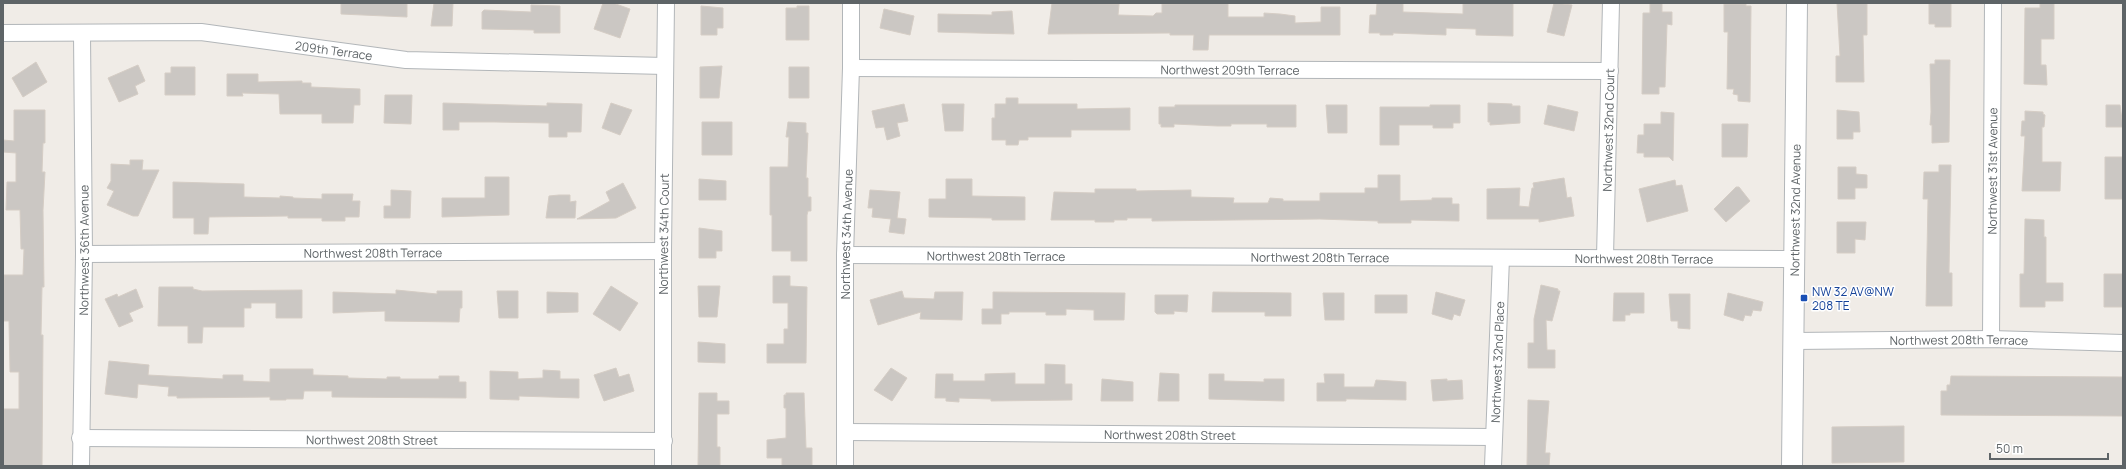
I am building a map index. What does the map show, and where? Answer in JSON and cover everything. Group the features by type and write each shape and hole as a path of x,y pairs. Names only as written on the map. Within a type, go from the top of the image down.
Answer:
{"street":[{"name":"Northwest 34th Court","path":"663,466 663,251 666,3"},
{"name":"Northwest 34th Avenue","path":"845,466 845,255 851,68 851,3"},
{"name":"Northwest 32nd Court","path":"1605,257 1611,3"},
{"name":"Northwest 32nd Avenue","path":"1792,466 1797,3"},
{"name":"Northwest 31st Avenue","path":"1991,339 1993,3"},
{"name":"209th Terrace","path":"3,33 82,34 201,32 406,60 665,66"},
{"name":"Northwest 36th Avenue","path":"81,466 80,438 84,254 82,34"},
{"name":"Northwest 209th Terrace","path":"851,68 1610,71"},
{"name":"Northwest 208th Terrace","path":"84,254 663,251"},
{"name":"Northwest 208th Terrace","path":"845,255 1795,259"},
{"name":"Northwest 32nd Place","path":"1493,466 1501,258"},
{"name":"Northwest 208th Terrace","path":"1794,341 1991,339 2123,343"},
{"name":"Northwest 208th Street","path":"846,432 1493,437"},
{"name":"Northwest 208th Street","path":"80,438 664,442"}],"building":[{"path":"341,3 407,3 407,17 341,14"},
{"path":"434,3 453,3 452,26 431,26"},
{"path":"603,3 613,3 630,9 620,38 594,29"},
{"path":"1052,3 1119,4 1118,15 1153,16 1156,13 1162,13 1162,4 1228,3 1228,17 1264,17 1264,13 1280,14 1295,16 1295,23 1321,22 1321,7 1340,7 1340,35 1209,35 1208,50 1193,50 1194,35 1170,35 1170,33 1048,34"},
{"path":"1377,3 1403,3 1403,12 1463,14 1463,3 1513,3 1513,36 1476,35 1476,29 1446,28 1446,35 1393,33 1393,35 1380,35 1380,33 1369,33 1370,15 1376,15"},
{"path":"1554,3 1572,5 1564,36 1547,32"},
{"path":"1650,3 1662,3 1662,12 1672,12 1672,25 1667,24 1665,87 1659,87 1659,94 1642,94 1643,13 1650,13"},
{"path":"1837,3 1867,3 1867,35 1863,35 1864,82 1836,82 1836,56 1840,56"},
{"path":"1951,3 1951,27 1935,27 1935,24 1929,24 1929,4"},
{"path":"2040,3 2054,3 2054,39 2041,39 2041,65 2046,65 2047,85 2024,84 2025,8 2040,8"},
{"path":"1724,4 1746,4 1746,6 1751,6 1750,102 1738,101 1738,95 1733,94 1734,89 1727,89 1728,32 1724,32"},
{"path":"531,5 560,6 560,33 534,33 534,30 482,29 482,12 484,10 531,12"},
{"path":"701,6 723,8 723,28 717,28 717,35 701,35"},
{"path":"797,6 809,6 809,40 786,40 786,8 797,8"},
{"path":"884,9 914,16 910,35 880,28"},
{"path":"1012,11 1014,34 938,32 938,14 992,15 992,12"},
{"path":"1935,60 1950,60 1949,142 1932,143 1932,125 1930,125 1930,64 1935,64"},
{"path":"36,62 47,82 23,97 12,78"},
{"path":"138,65 145,81 135,86 138,94 119,102 108,78"},
{"path":"722,66 719,98 700,98 700,67"},
{"path":"171,67 195,67 195,95 165,95 165,73 171,73"},
{"path":"789,67 809,67 809,98 789,98"},
{"path":"227,74 258,74 258,82 302,81 302,83 311,83 311,87 360,89 360,105 354,105 353,123 322,123 322,114 280,114 279,94 242,93 243,96 227,96"},
{"path":"385,95 412,95 411,124 384,123"},
{"path":"1006,98 1018,98 1018,104 1077,104 1077,109 1130,108 1130,130 1071,130 1071,137 1028,137 1028,140 1019,140 1018,145 1006,145 1006,140 992,140 992,118 995,118 995,104 1006,104"},
{"path":"443,103 547,106 547,103 582,104 581,132 567,132 567,137 549,137 549,123 495,122 459,122 459,130 443,130"},
{"path":"611,103 632,110 620,135 602,128"},
{"path":"1488,103 1512,104 1512,106 1520,106 1520,123 1490,125 1490,122 1488,122"},
{"path":"904,104 908,121 897,123 900,136 887,140 884,127 876,128 872,111"},
{"path":"942,104 964,104 963,131 945,131"},
{"path":"1175,105 1296,105 1296,127 1267,127 1267,124 1231,124 1231,126 1218,126 1174,124 1174,127 1161,127 1161,124 1159,124 1159,107 1175,107"},
{"path":"1326,105 1347,105 1347,133 1328,133"},
{"path":"1430,105 1460,105 1460,123 1453,123 1453,128 1433,128 1433,125 1399,125 1399,145 1380,145 1380,107 1430,107"},
{"path":"1548,105 1578,112 1574,131 1544,124"},
{"path":"2106,105 2120,105 2123,127 2106,127"},
{"path":"14,110 45,110 45,143 43,143 42,172 45,172 43,210 44,287 42,287 41,335 43,335 42,466 3,466 4,409 19,409 19,372 10,372 9,321 3,321 4,275 23,275 24,249 21,249 20,210 6,210 7,182 16,182 16,153 3,152 3,140 14,141"},
{"path":"1837,110 1859,112 1860,132 1853,132 1853,139 1837,139"},
{"path":"2025,111 2043,112 2045,115 2044,127 2042,127 2042,162 2061,162 2060,191 2022,191 2025,136 2021,136 2022,121 2025,121"},
{"path":"1661,112 1674,113 1673,161 1669,157 1644,157 1644,153 1637,153 1638,135 1644,135 1644,124 1661,124"},
{"path":"702,122 732,122 732,155 702,155"},
{"path":"788,122 806,123 806,133 808,133 806,178 808,178 808,197 811,197 811,211 808,211 807,215 807,261 791,261 791,251 772,251 770,167 788,167 789,137 786,137"},
{"path":"1722,124 1748,124 1747,157 1722,157"},
{"path":"2105,157 2123,157 2123,199 2105,199"},
{"path":"130,160 143,160 142,170 159,170 138,216 133,216 107,205 114,191 107,188 111,181 111,164 130,165"},
{"path":"1939,165 1951,165 1949,273 1952,273 1952,306 1926,306 1928,199 1923,199 1924,172 1939,172"},
{"path":"1838,167 1856,167 1856,174 1867,175 1867,188 1855,188 1855,199 1838,199"},
{"path":"1378,175 1400,175 1400,201 1452,198 1452,204 1459,204 1459,221 1411,220 1411,223 1378,223 1378,221 1320,219 1152,221 1152,218 1127,218 1127,220 1114,220 1114,222 1095,222 1095,220 1051,220 1054,192 1095,193 1095,189 1136,189 1136,191 1191,190 1191,197 1234,198 1233,203 1268,203 1270,198 1283,199 1283,201 1320,201 1320,193 1365,193 1365,188 1378,188"},
{"path":"485,177 509,177 509,215 442,217 442,198 485,198"},
{"path":"1564,178 1567,198 1571,197 1574,216 1539,222 1539,219 1487,219 1487,189 1520,188 1519,206 1529,207 1532,188 1534,188 1533,183"},
{"path":"699,179 726,181 726,200 699,200"},
{"path":"946,179 972,179 972,196 1025,197 1025,220 929,217 929,199 946,199"},
{"path":"1675,180 1676,186 1682,185 1688,211 1647,222 1639,189"},
{"path":"173,182 244,184 244,197 280,198 280,196 322,199 322,194 353,194 352,201 360,201 359,217 345,217 345,221 322,221 322,218 288,218 288,216 209,217 208,234 194,234 194,218 173,218"},
{"path":"623,183 636,208 616,218 577,219 610,201 606,192"},
{"path":"1736,187 1739,187 1750,201 1726,222 1714,209"},
{"path":"391,190 411,191 410,218 384,218 384,206 391,206"},
{"path":"870,190 900,192 897,218 906,219 904,234 889,232 891,219 872,217 873,208 868,208"},
{"path":"570,195 570,202 576,201 575,218 546,218 549,196"},
{"path":"2025,219 2044,220 2044,237 2046,237 2046,283 2063,283 2063,301 2045,301 2045,307 2020,307 2020,274 2024,274"},
{"path":"1837,222 1866,222 1865,240 1855,239 1855,253 1837,253"},
{"path":"699,228 722,231 722,251 716,251 716,258 699,258"},
{"path":"2104,274 2123,274 2123,307 2104,307"},
{"path":"773,276 790,276 790,286 807,287 806,363 767,363 767,344 784,344 784,329 788,329 788,303 773,303"},
{"path":"1541,285 1558,289 1558,291 1560,291 1552,321 1546,320 1547,350 1555,350 1555,368 1528,368 1528,343 1534,343 1534,319"},
{"path":"611,286 638,303 620,331 593,314"},
{"path":"698,286 720,286 717,317 699,317"},
{"path":"159,287 193,287 193,289 202,291 302,290 302,318 276,318 276,303 251,303 251,308 244,308 244,327 203,327 202,343 188,343 188,326 158,326"},
{"path":"136,289 143,307 129,313 133,321 119,327 105,299 117,294 118,297"},
{"path":"396,290 437,294 437,291 462,291 462,308 460,308 459,322 385,321 385,311 333,313 333,292 396,294"},
{"path":"497,291 518,291 518,318 499,318"},
{"path":"902,291 904,298 934,299 935,292 963,292 962,320 920,319 921,312 878,325 870,300"},
{"path":"547,292 578,293 578,312 547,313"},
{"path":"993,292 1125,293 1124,320 1094,320 1094,310 1066,309 1066,315 1046,315 1046,312 1009,312 1009,314 1001,314 1001,324 982,324 982,309 993,309"},
{"path":"1213,292 1291,293 1291,316 1265,316 1265,312 1212,312"},
{"path":"1436,292 1465,300 1460,316 1454,314 1452,320 1432,314"},
{"path":"1323,293 1344,293 1344,320 1325,320"},
{"path":"1614,293 1644,293 1644,313 1630,313 1630,315 1625,315 1625,321 1613,321"},
{"path":"1728,293 1763,302 1761,311 1753,310 1751,316 1745,315 1743,321 1724,315"},
{"path":"1669,294 1690,294 1690,329 1678,328 1678,321 1671,321"},
{"path":"1155,295 1188,295 1187,312 1174,311 1174,314 1157,314 1155,312"},
{"path":"1375,295 1407,295 1407,313 1375,313"},
{"path":"698,342 725,344 725,363 698,362"},
{"path":"109,361 149,365 148,375 223,379 223,375 243,375 243,381 270,382 270,369 313,369 313,375 348,376 348,378 387,379 387,377 400,377 400,379 439,379 439,376 459,376 459,382 466,382 466,398 332,397 332,391 304,391 303,399 286,400 270,400 270,397 177,398 177,396 168,396 169,387 138,384 137,398 105,394"},
{"path":"1045,364 1065,365 1065,384 1072,384 1072,400 991,401 991,399 959,398 959,402 946,401 946,398 935,398 936,374 953,374 953,381 985,381 985,374 1015,373 1015,384 1045,384"},
{"path":"616,368 619,377 629,374 634,391 604,401 594,375"},
{"path":"891,368 907,378 892,401 874,390"},
{"path":"543,370 560,371 560,379 579,379 579,398 519,396 519,400 490,399 490,371 518,372 518,379 543,378"},
{"path":"1160,373 1179,374 1179,401 1158,401"},
{"path":"1209,374 1224,374 1224,381 1264,382 1264,379 1284,379 1284,401 1209,399"},
{"path":"1324,374 1344,374 1344,387 1374,387 1376,380 1406,382 1406,400 1346,399 1346,401 1317,401 1317,383 1325,383"},
{"path":"1951,376 2123,377 2123,416 1941,415 1941,391 1947,391 1947,385 1950,385"},
{"path":"1102,379 1133,382 1133,401 1101,401"},
{"path":"1447,379 1447,381 1462,380 1463,399 1433,401 1431,380"},
{"path":"699,393 717,393 717,401 729,401 729,414 717,414 717,447 720,447 720,466 698,466"},
{"path":"786,393 804,393 806,448 812,448 812,466 782,466 782,458 767,458 767,440 786,438 786,408 784,408 784,395 786,395"},
{"path":"1528,400 1549,401 1545,453 1550,453 1549,466 1527,466"},
{"path":"1904,426 1904,462 1832,463 1832,427"}],"place":[{"name":"NW 32 AV@NW 208 TE","path":"1804,298"}]}
